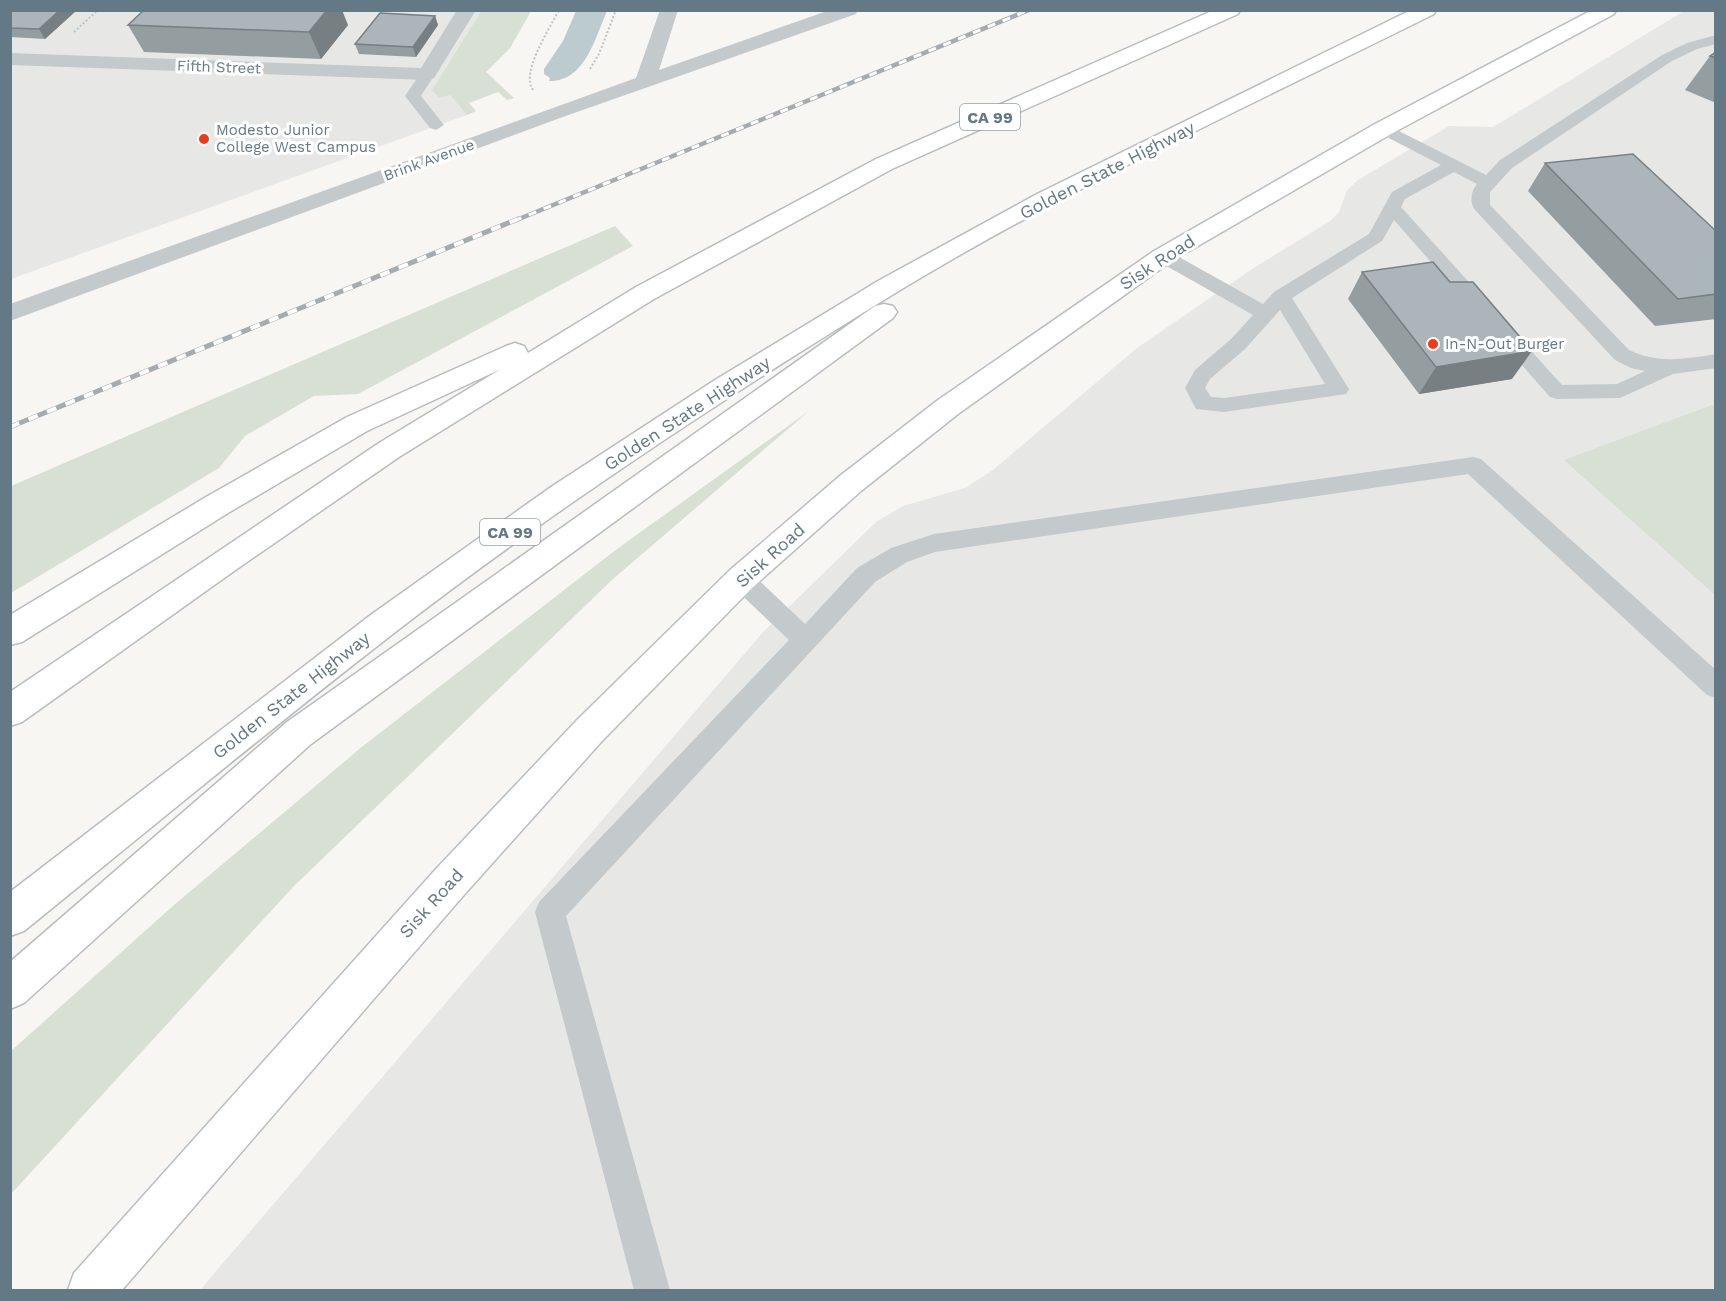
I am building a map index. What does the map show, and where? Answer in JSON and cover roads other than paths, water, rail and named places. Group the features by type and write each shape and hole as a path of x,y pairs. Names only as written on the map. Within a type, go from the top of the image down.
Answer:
{"main road":[{"name":"CA 99","path":"10,711 223,562 389,450 645,293 884,164 1231,10"},
{"name":"Golden State Highway","path":"10,916 383,623 561,495 725,387 877,293 1045,199 1427,10"},
{"name":"Sisk Road","path":"91,1290 457,874 590,730 741,579 851,483 948,407 1163,256 1383,129 1607,10"},
{"path":"10,988 299,733 744,411 1045,199"},
{"path":"10,632 216,505 357,424 645,293"}],"street":[{"path":"427,74 467,10"},
{"path":"645,82 669,10"},
{"name":"Brink Avenue","path":"10,313 553,114 849,10"},
{"name":"Fifth Street","path":"10,59 427,74"}],"lane":[{"path":"1669,368 1638,363 1622,355 1481,206 1481,191 1506,164 1667,58 1692,46 1716,39"},
{"path":"427,74 413,96 436,125"},
{"path":"1383,129 1488,183"},
{"path":"1281,296 1339,389 1224,405 1204,404 1195,387 1202,375 1238,344 1281,296 1376,237 1398,196 1454,165"},
{"path":"1392,207 1557,392 1620,391 1669,368 1716,361"},
{"path":"1163,256 1265,314"},
{"path":"652,1290 550,912 866,575 898,555 934,543 1473,465 1716,687"},
{"path":"741,579 805,640"}],"railway":[{"path":"514,221 1029,10"},
{"path":"10,427 518,219"}],"place":[{"name":"Modesto Junior College West Campus","path":"204,139"},
{"name":"In-N-Out Burger","path":"1433,344"}]}
